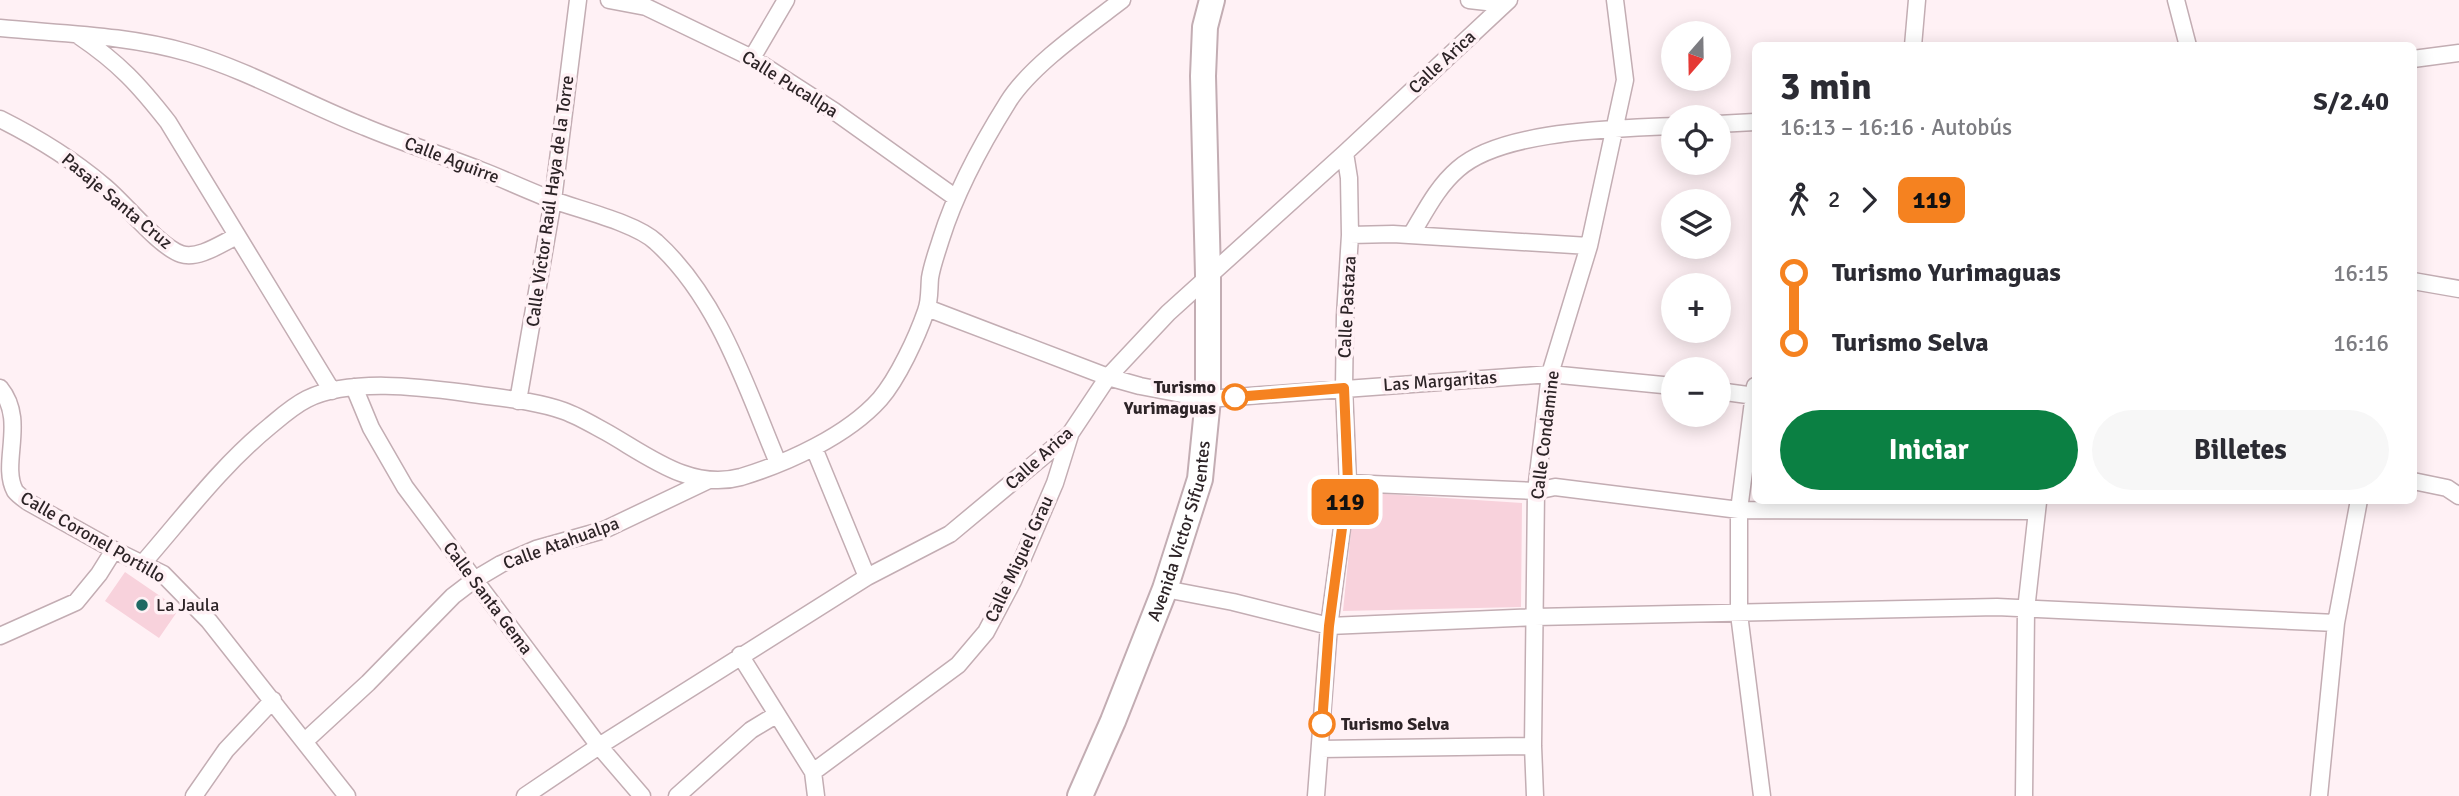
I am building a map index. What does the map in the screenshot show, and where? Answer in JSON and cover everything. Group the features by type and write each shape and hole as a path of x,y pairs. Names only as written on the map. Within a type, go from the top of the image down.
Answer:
{"highway":[{"name":"Avenida Victor Sifuentes","path":"1080,796 1165,589 1200,479 1208,399 1203,76 1205,27 1212,0"}],"street":[{"name":"Calle Víctor Raúl Haya de la Torre","path":"518,401 553,200 578,0"},
{"name":"Calle Pucallpa","path":"609,0 646,8 752,58 834,111 956,198"},
{"path":"752,58 786,0"},
{"path":"143,563 224,468 289,410 309,398 354,387 402,387 518,401 564,411 608,433 648,459 678,472 709,480 738,478 814,448 858,419 880,399 898,371 928,308 931,275 956,198 1010,98 1033,72 1122,0"},
{"path":"1469,0 1507,2"},
{"name":"Calle Condamine","path":"1535,796 1533,746 1536,491 1550,374 1589,246 1625,80 1615,0"},
{"path":"1913,42 1917,0"},
{"path":"2176,0 2187,42"},
{"name":"Calle Arica","path":"526,796 598,746 867,576 950,534 1070,434 1108,377 1168,313 1507,2"},
{"name":"Calle Aguirre","path":"0,28 124,39 189,53 246,74 365,127 553,200 614,220 653,239 674,260 706,303 733,357 778,463"},
{"path":"77,35 105,53 137,81 169,122 332,391"},
{"path":"2417,58 2459,53"},
{"name":"Pasaje Santa Cruz","path":"0,119 72,159 170,248 183,255 196,254 237,236"},
{"path":"1731,123 1752,122"},
{"path":"1411,235 1441,186 1459,168 1478,156 1517,143 1554,136 1661,127"},
{"name":"Calle Pastaza","path":"1316,796 1329,626 1348,483 1344,388 1350,235 1349,178 1345,153"},
{"path":"1350,235 1411,235 1589,246"},
{"path":"2417,282 2459,289"},
{"name":"Las Margaritas","path":"928,308 1108,377 1140,387 1208,399 1550,374 1661,385"},
{"name":"Calle Santa Gema","path":"354,387 371,428 405,486 598,746 642,796"},
{"name":"Calle Coronel Portillo","path":"0,388 13,417 8,456 9,479 15,492 114,550 163,574 209,621 347,796"},
{"path":"1731,392 1752,393"},
{"path":"1752,415 1739,510 1739,614 1762,796"},
{"name":"Calle Miguel Grau","path":"813,772 958,665 986,632 1013,580 1055,482 1070,434"},
{"path":"814,448 867,576"},
{"name":"Calle Atahualpa","path":"305,741 368,683 453,596 474,580 501,564 536,549 604,530 709,480"},
{"path":"2417,482 2447,488 2459,496"},
{"path":"1348,483 1536,491 1555,486 1739,510 2037,506 2026,610 2024,796"},
{"path":"2319,796 2336,623 2358,504"},
{"path":"0,636 76,602 114,550"},
{"path":"1165,589 1233,602 1329,626 1535,617 1997,607 2336,623"},
{"path":"740,655 813,772 816,796"},
{"path":"194,796 226,750 273,700"},
{"path":"677,796 751,730 776,715"},
{"path":"1320,749 1533,746"}],"shaded area":[{"path":"1355,492 1522,503 1521,607 1343,611"},
{"name":"La Jaula","path":"125,572 179,609 159,638 105,601"}],"bus line":[{"name":"119","path":"1235,397 1344,388 1348,483 1329,626 1322,724"}],"place":[{"name":"Turismo Yurimaguas","path":"1235,397"},
{"name":"La Jaula","path":"142,605"},
{"name":"Turismo Selva","path":"1322,724"}]}
